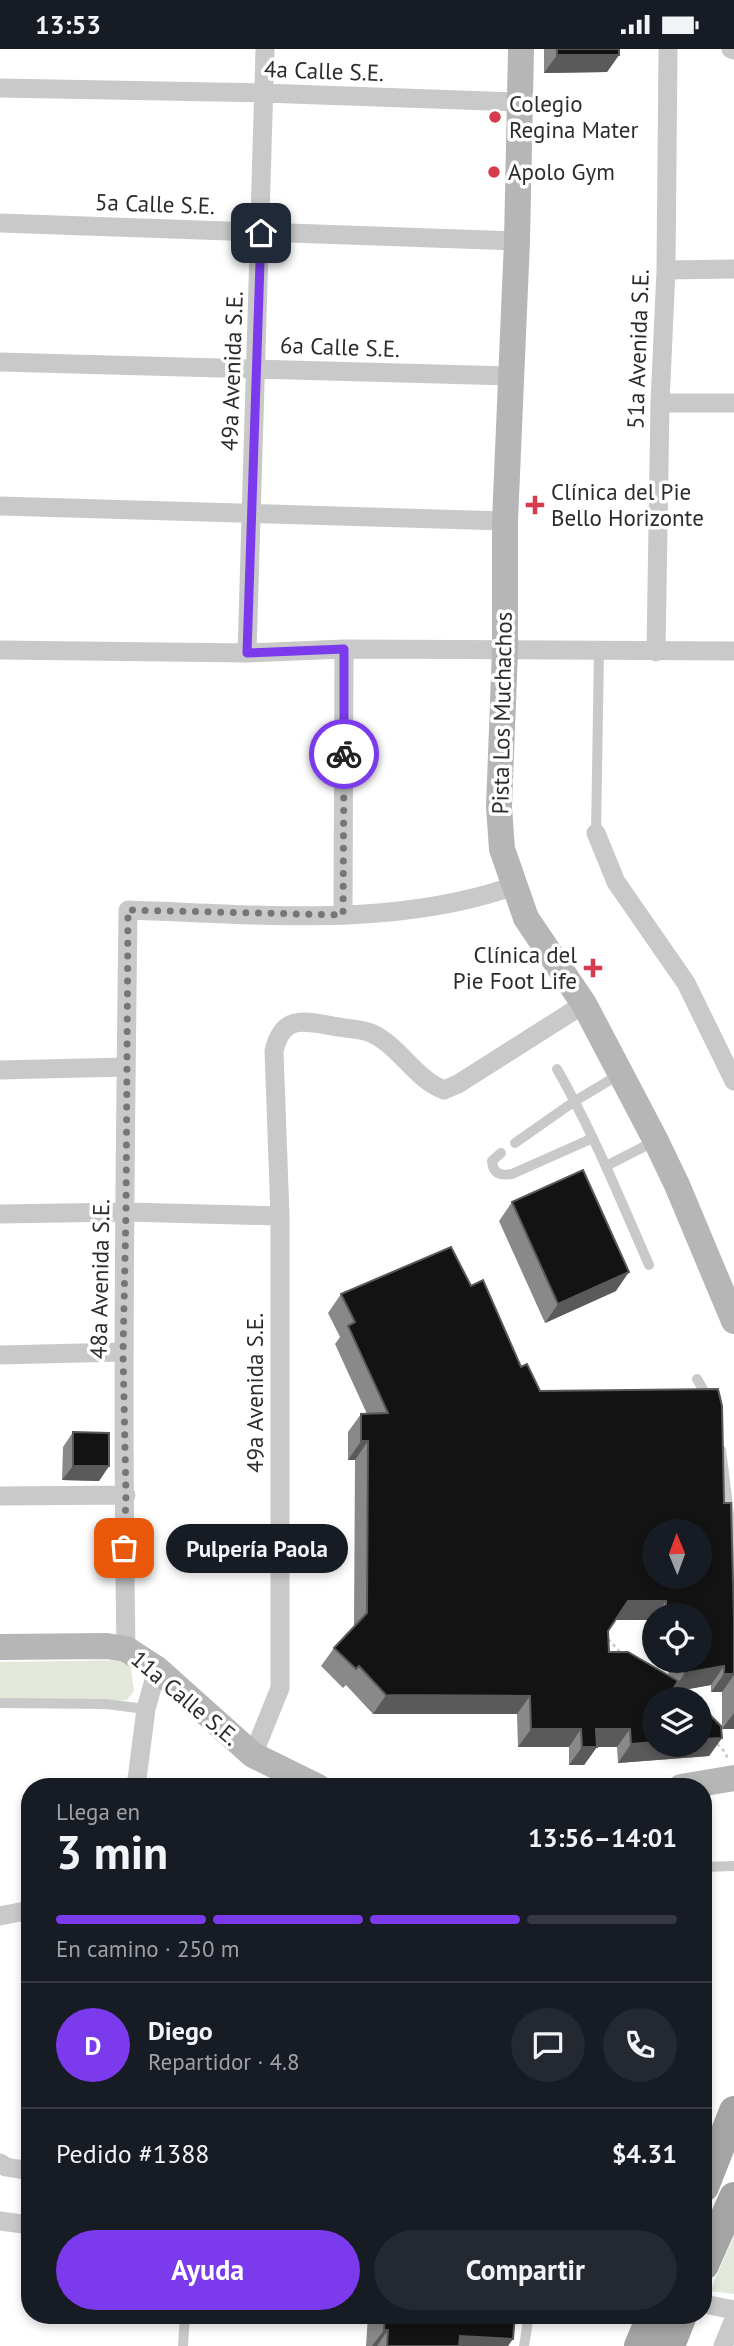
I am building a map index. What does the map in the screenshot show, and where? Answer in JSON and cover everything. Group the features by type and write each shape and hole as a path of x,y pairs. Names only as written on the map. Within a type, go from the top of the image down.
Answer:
{"main road":[{"path":"712,2167 734,2111"},
{"path":"712,2247 734,2197"},
{"path":"639,2346 648,2324"},
{"path":"670,2346 679,2324"}],"street":[{"name":"49a Avenida S.E.","path":"247,653 265,49"},
{"name":"Pista Los Muchachos","path":"521,49 517,240 505,521 505,650 499,807 502,849 526,918 584,1004 656,1141 734,1321"},
{"name":"51a Avenida S.E.","path":"656,652 660,403 666,269 668,49"},
{"name":"4a Calle S.E.","path":"0,88 520,102"},
{"name":"5a Calle S.E.","path":"0,223 517,240"},
{"path":"666,269 734,269"},
{"name":"6a Calle S.E.","path":"0,362 511,376"},
{"path":"660,403 734,403"},
{"path":"0,506 505,521"},
{"path":"0,650 247,653 344,649 734,651"},
{"path":"344,649 343,915 439,907 477,899 514,886"},
{"path":"596,833 616,882 688,985 734,1081"},
{"name":"48a Avenida S.E.","path":"126,1649 123,1352 128,910 343,915"},
{"name":"49a Avenida S.E.","path":"253,1755 279,1688 280,1216 274,1051 277,1038 283,1028 305,1021 370,1033 396,1049 430,1085 444,1090 458,1084 584,1004"},
{"path":"0,1070 126,1067"},
{"path":"0,1214 126,1212 280,1216"},
{"path":"0,1355 123,1352"},
{"path":"0,1496 126,1495"},
{"name":"11a Calle S.E.","path":"0,1647 107,1646 126,1649 157,1669 253,1755 300,1778"},
{"path":"137,1778 146,1709 157,1669"},
{"path":"712,1782 733,1778"},
{"path":"0,1916 21,1912"},
{"path":"0,2163 21,2170"},
{"path":"0,2221 21,2224"},
{"path":"712,2306 734,2310"},
{"path":"723,2346 734,2319"}],"lane":[{"path":"596,833 600,650"},
{"path":"557,1069 593,1138 649,1265"},
{"path":"515,1143 621,1073"},
{"path":"501,1153 492,1161 492,1167 497,1174 503,1176 593,1138"},
{"path":"606,1166 656,1141"},
{"path":"697,1380 712,1405"},
{"path":"720,1439 734,1545 734,1574"},
{"path":"0,1703 106,1704 146,1709"},
{"path":"712,1867 734,1867"},
{"path":"183,2346 184,2324"},
{"path":"524,2346 528,2324"}],"path":[{"path":"605,1636 621,1653"},
{"path":"717,1744 726,1753 733,1778"}],"green space":[{"path":"130,1660 134,1691 127,1700 0,1704 0,1662"},
{"path":"734,2236 734,2294 712,2291"}],"building":[{"path":"557,49 619,49 619,55 557,55"},
{"path":"583,1170 629,1272 558,1304 512,1202"},
{"path":"451,1247 471,1286 483,1280 521,1367 527,1364 540,1391 718,1389 722,1406 724,1503 731,1503 734,1674 724,1674 724,1666 712,1668 712,1603 628,1601 608,1631 609,1652 628,1652 642,1660 642,1673 664,1673 678,1681 674,1687 642,1687 642,1743 631,1744 630,1729 596,1729 597,1747 582,1747 581,1729 531,1729 530,1696 386,1695 359,1666 356,1669 334,1648 367,1613 368,1441 361,1441 361,1414 388,1413 348,1326 355,1322 341,1294"},
{"path":"73,1432 109,1433 109,1466 73,1466"},
{"path":"712,1717 721,1726 722,1738 712,1738"},
{"path":"384,2324 514,2324 513,2339 460,2336 459,2346 387,2346 388,2330 384,2330"}],"way so far":[{"path":"124,1548 126,1495 123,1352 128,910 343,915 344,754"}],"place":[{"name":"Colegio Regina Mater","path":"495,117"},
{"name":"Apolo Gym","path":"494,172"},
{"name":"Clínica del Pie Bello Horizonte","path":"535,505"},
{"name":"Clínica del Pie Foot Life","path":"593,968"},
{"name":"Pulpería Paola","path":"124,1548"}],"route":[{"path":"261,233 247,653 344,649 344,754"}]}
